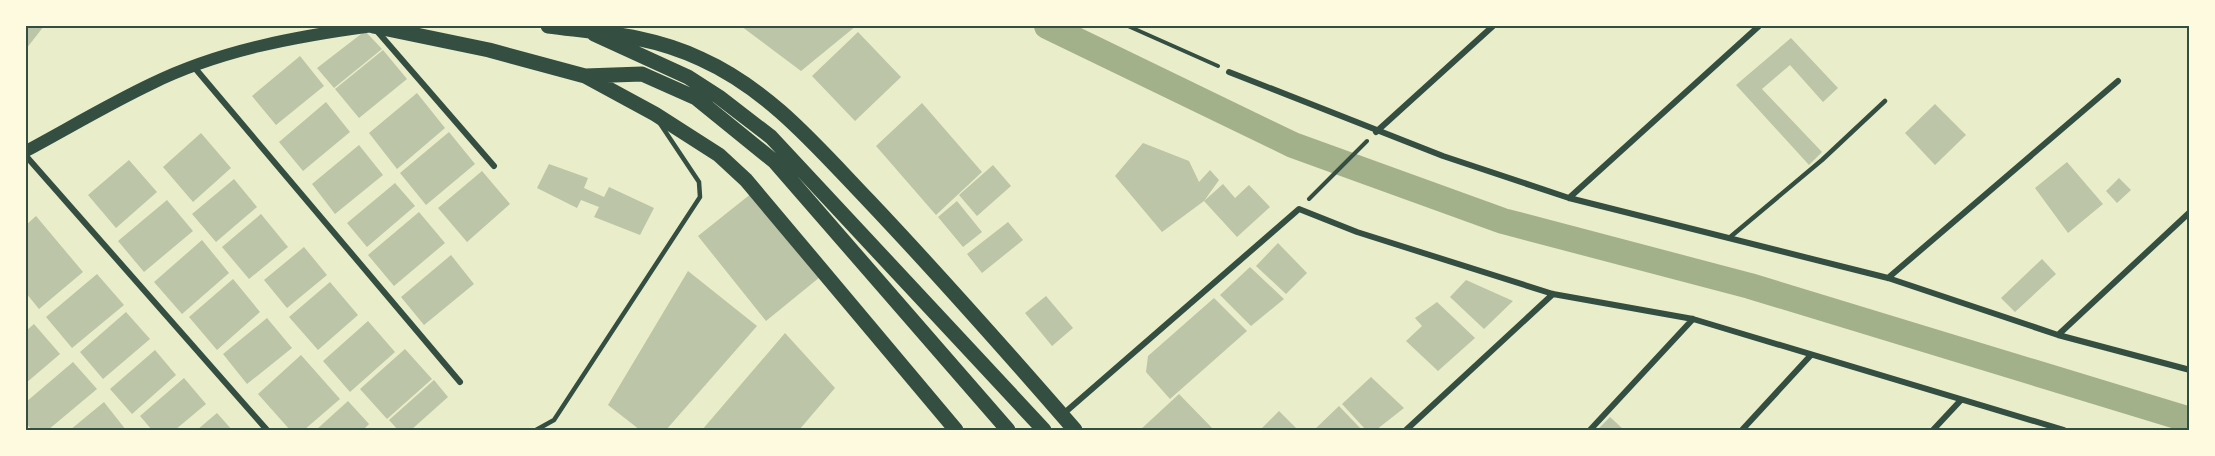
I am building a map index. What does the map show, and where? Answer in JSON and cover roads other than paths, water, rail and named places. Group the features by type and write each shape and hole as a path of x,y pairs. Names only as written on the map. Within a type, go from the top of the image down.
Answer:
{"main road":[{"path":"26,151 153,83 194,67 243,51 308,35 375,26 489,50 585,76 655,114 719,155 746,180 956,430"},
{"path":"548,26 565,26 642,37 701,58 736,77 776,106 898,232 1075,430"},
{"path":"588,31 630,53 688,77 720,97 771,138 1044,430"},
{"path":"585,76 642,74 696,98 775,162 1008,430"}],"street":[{"path":"375,26 494,166"},
{"path":"1375,132 1493,26"},
{"path":"1569,198 1760,26"},
{"path":"194,67 460,382"},
{"path":"1229,72 1375,132 1569,198 1888,278 2058,334 2190,370"},
{"path":"1888,278 2118,81"},
{"path":"26,156 267,430"},
{"path":"1062,416 1299,209 1357,232 1553,294 1693,319 2064,430"},
{"path":"2058,334 2190,212"},
{"path":"1406,430 1553,294"},
{"path":"1590,430 1693,319"},
{"path":"1742,430 1811,355"},
{"path":"1934,430 1961,400"}],"lane":[{"path":"1729,238 1822,160 1885,101"},
{"path":"536,430 554,420 699,197 699,182 655,114"}],"waterway":[{"path":"1047,26 1293,145 1503,221 1750,286 2190,420"}]}
